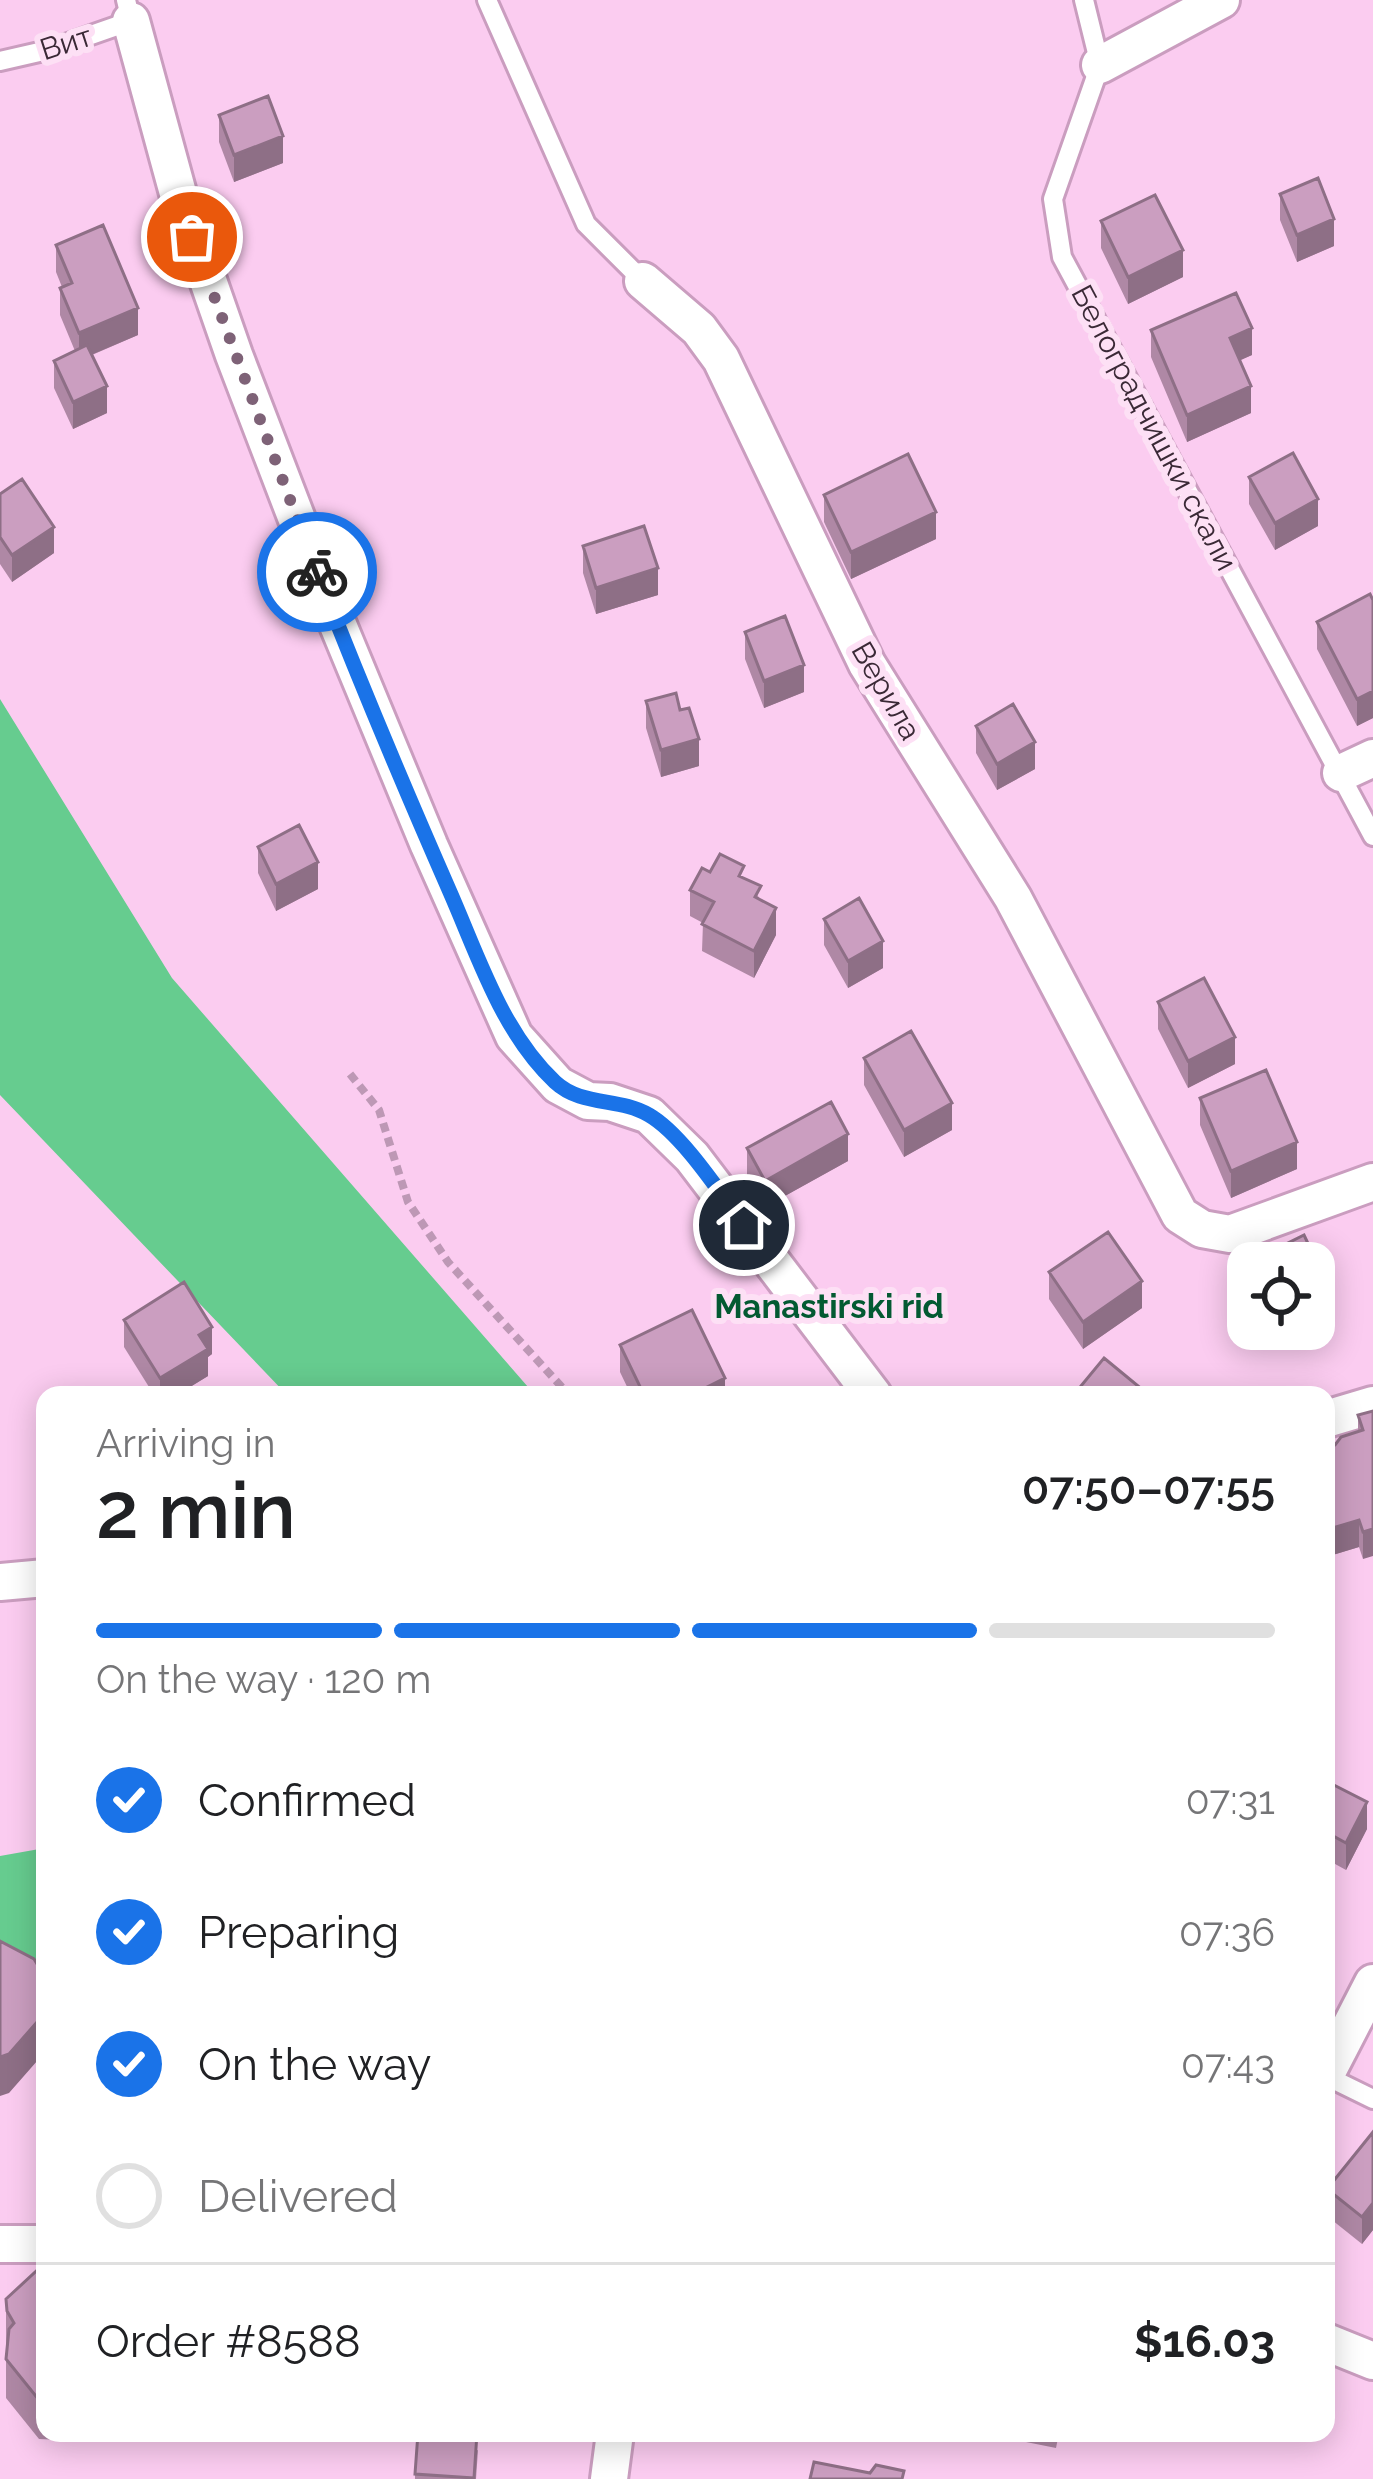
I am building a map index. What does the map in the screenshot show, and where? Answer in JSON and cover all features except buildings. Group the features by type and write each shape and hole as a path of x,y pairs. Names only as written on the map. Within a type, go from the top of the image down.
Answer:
{"street":[{"path":"1100,65 1221,0"},
{"path":"128,11 178,197 233,355 358,673 514,1036 558,1085 588,1101 610,1102 649,1115 692,1156 865,1386"},
{"name":"Верила","path":"643,280 699,329 721,359 867,664 1013,898 1180,1215 1202,1229 1230,1234 1373,1182"},
{"path":"1335,1416 1373,1405"},
{"path":"0,1582 36,1579"},
{"path":"1335,2057 1373,1983"},
{"path":"0,2244 36,2244"},
{"path":"1335,2346 1373,2361"},
{"path":"609,2479 614,2442"}],"lane":[{"name":"Верила","path":"487,0 586,224 643,280"},
{"path":"1084,0 1100,65"},
{"name":"Вит","path":"0,62 48,50 128,11"},
{"name":"Белоградчишки скали","path":"1100,65 1053,199 1062,257 1357,765 1373,836"},
{"path":"1335,2080 1373,2099"}],"path":[{"path":"350,1074 379,1110 408,1202 448,1262 560,1386"}],"green space":[{"path":"0,699 172,978 527,1386 278,1386 0,1095"},
{"path":"36,1850 36,1968 0,1966 0,1856"}],"way so far":[{"path":"192,237 317,572"}],"district":[{"name":"Manastirski rid","path":"829,1306"}],"route":[{"path":"317,572 514,1036 558,1085 588,1101 610,1102 649,1115 692,1156 744,1225"}]}
